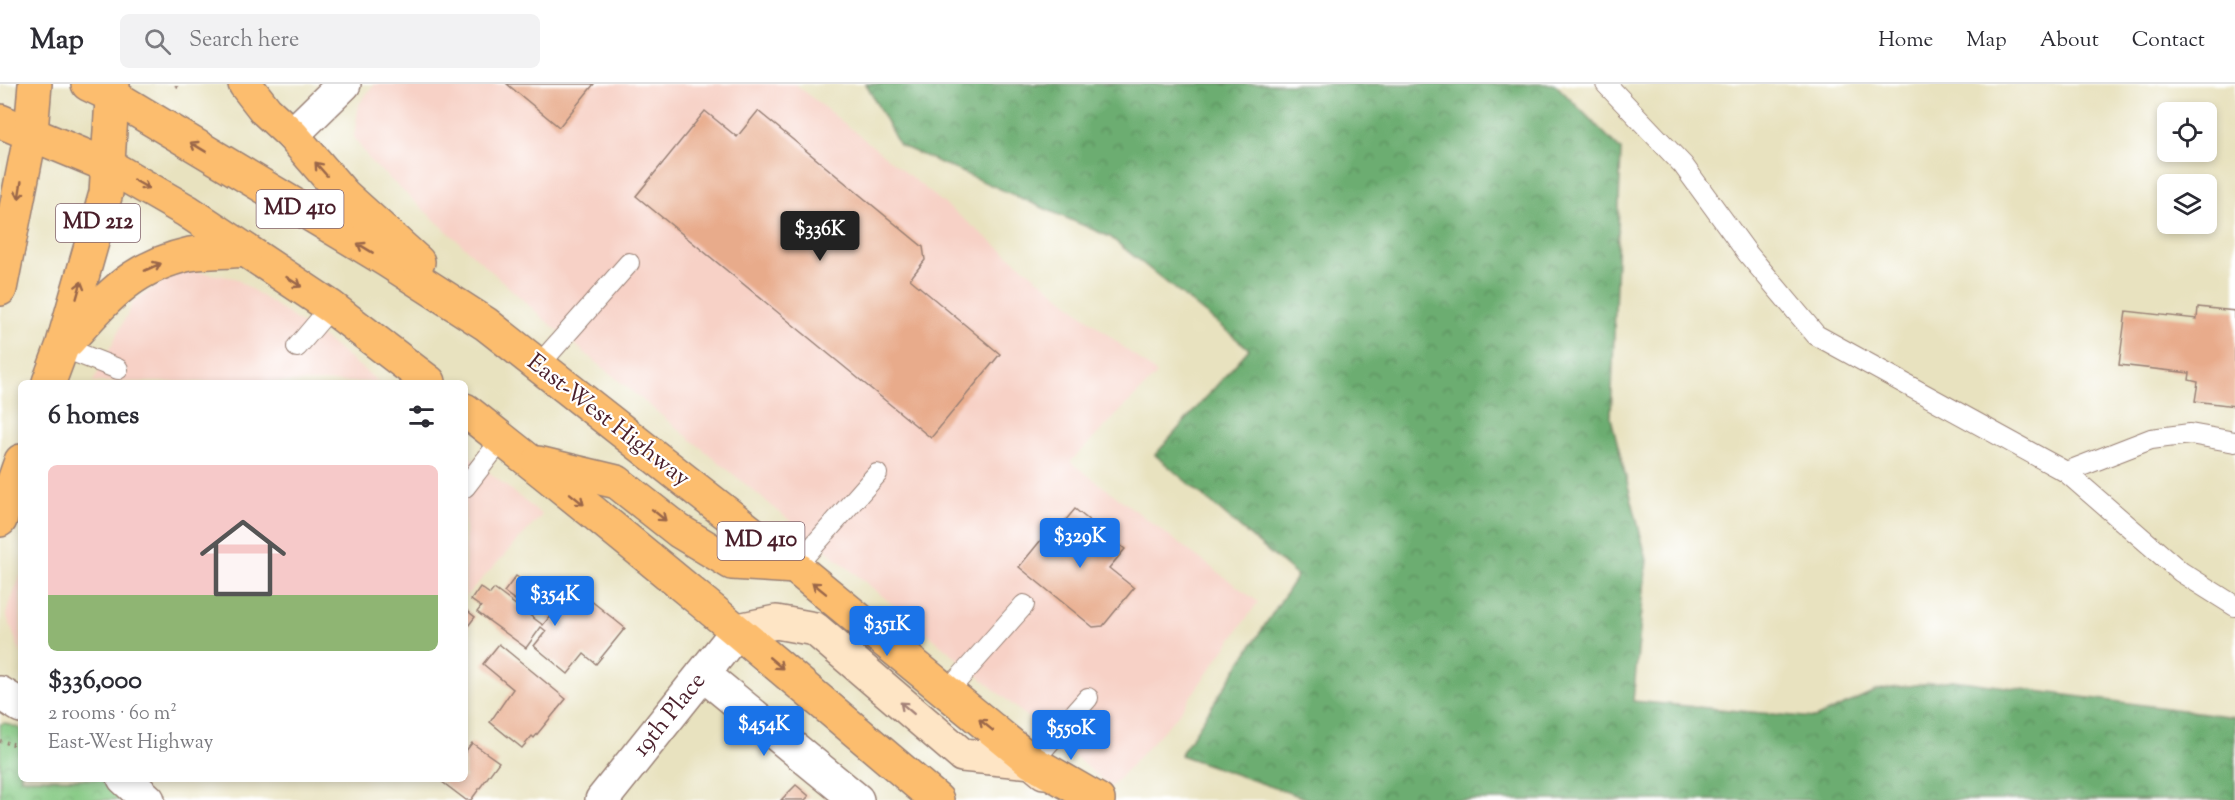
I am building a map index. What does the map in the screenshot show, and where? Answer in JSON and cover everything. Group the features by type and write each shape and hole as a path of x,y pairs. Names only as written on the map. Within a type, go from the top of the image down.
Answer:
{"main road":[{"path":"0,289 31,132 35,84"},
{"path":"245,84 266,111 292,135 344,195 486,324"},
{"name":"MD 212","path":"51,380 106,193 110,166 105,88"},
{"name":"East-West Highway","path":"105,88 388,261 486,324 795,567 1032,762 1098,800"},
{"name":"MD 410","path":"0,121 110,166 188,211 331,307 426,380"},
{"path":"62,346 115,290 150,267 190,254 245,250"},
{"path":"468,412 738,630 937,800"},
{"path":"530,461 617,482 679,531 732,563 795,567"},
{"path":"10,504 18,473"},
{"path":"738,630 776,622 815,629 962,755 1032,762 1077,800"}],"street":[{"path":"292,135 344,84"},
{"name":"19th Place","path":"602,800 738,630"},
{"path":"703,674 857,800"},
{"path":"0,693 18,704"}],"lane":[{"path":"1606,84 1683,165 1748,254 1816,335 2066,472 2181,572 2235,606"},
{"path":"538,366 629,263"},
{"path":"297,346 331,307"},
{"path":"62,346 118,369"},
{"path":"2066,472 2151,440 2190,434 2235,442"},
{"path":"468,483 502,439"},
{"path":"795,567 877,474"},
{"path":"947,692 1024,605"},
{"path":"1032,762 1088,698"}],"path":[{"path":"0,741 18,745"}],"shaded area":[{"path":"374,84 795,84 1157,374 1070,462 1258,602 1176,717 1111,787 546,321 371,162 354,137 359,104"},
{"path":"181,269 235,278 326,340 376,380 94,380 134,301"},
{"path":"468,455 542,515 468,594"},
{"path":"18,582 18,646 6,614"}],"green space":[{"path":"866,84 1555,84 1621,150 1611,418 1647,560 1633,701 1815,718 1877,690 1953,680 2235,717 2235,800 1310,800 1180,755 1297,576 1155,455 1249,349 1110,237 899,145"},
{"path":"5,723 18,728 18,782 103,782 124,800 0,800 0,724"}],"building":[{"path":"507,84 594,84 559,127"},
{"path":"705,111 737,137 758,111 923,247 925,260 910,279 1000,354 931,438 636,196"},
{"path":"2198,307 2235,311 2235,406 2195,401 2198,382 2189,380 2190,373 2119,365 2126,311 2197,319"},
{"path":"1075,509 1125,549 1109,568 1134,588 1103,626 1093,627 1019,567 1054,524 1059,528"},
{"path":"516,576 538,592 526,608 504,592"},
{"path":"480,587 490,594 494,589 543,625 574,587 625,628 596,664 584,654 568,674 534,646 546,631 541,627 526,648 477,612 481,607 471,600"},
{"path":"468,611 475,617 468,626"},
{"path":"499,644 566,699 534,738 532,736 522,748 490,722 513,689 483,664"},
{"path":"472,743 499,762 471,800 466,800 442,782 468,782 468,748"},
{"path":"796,785 809,796 805,800 781,800"}]}
